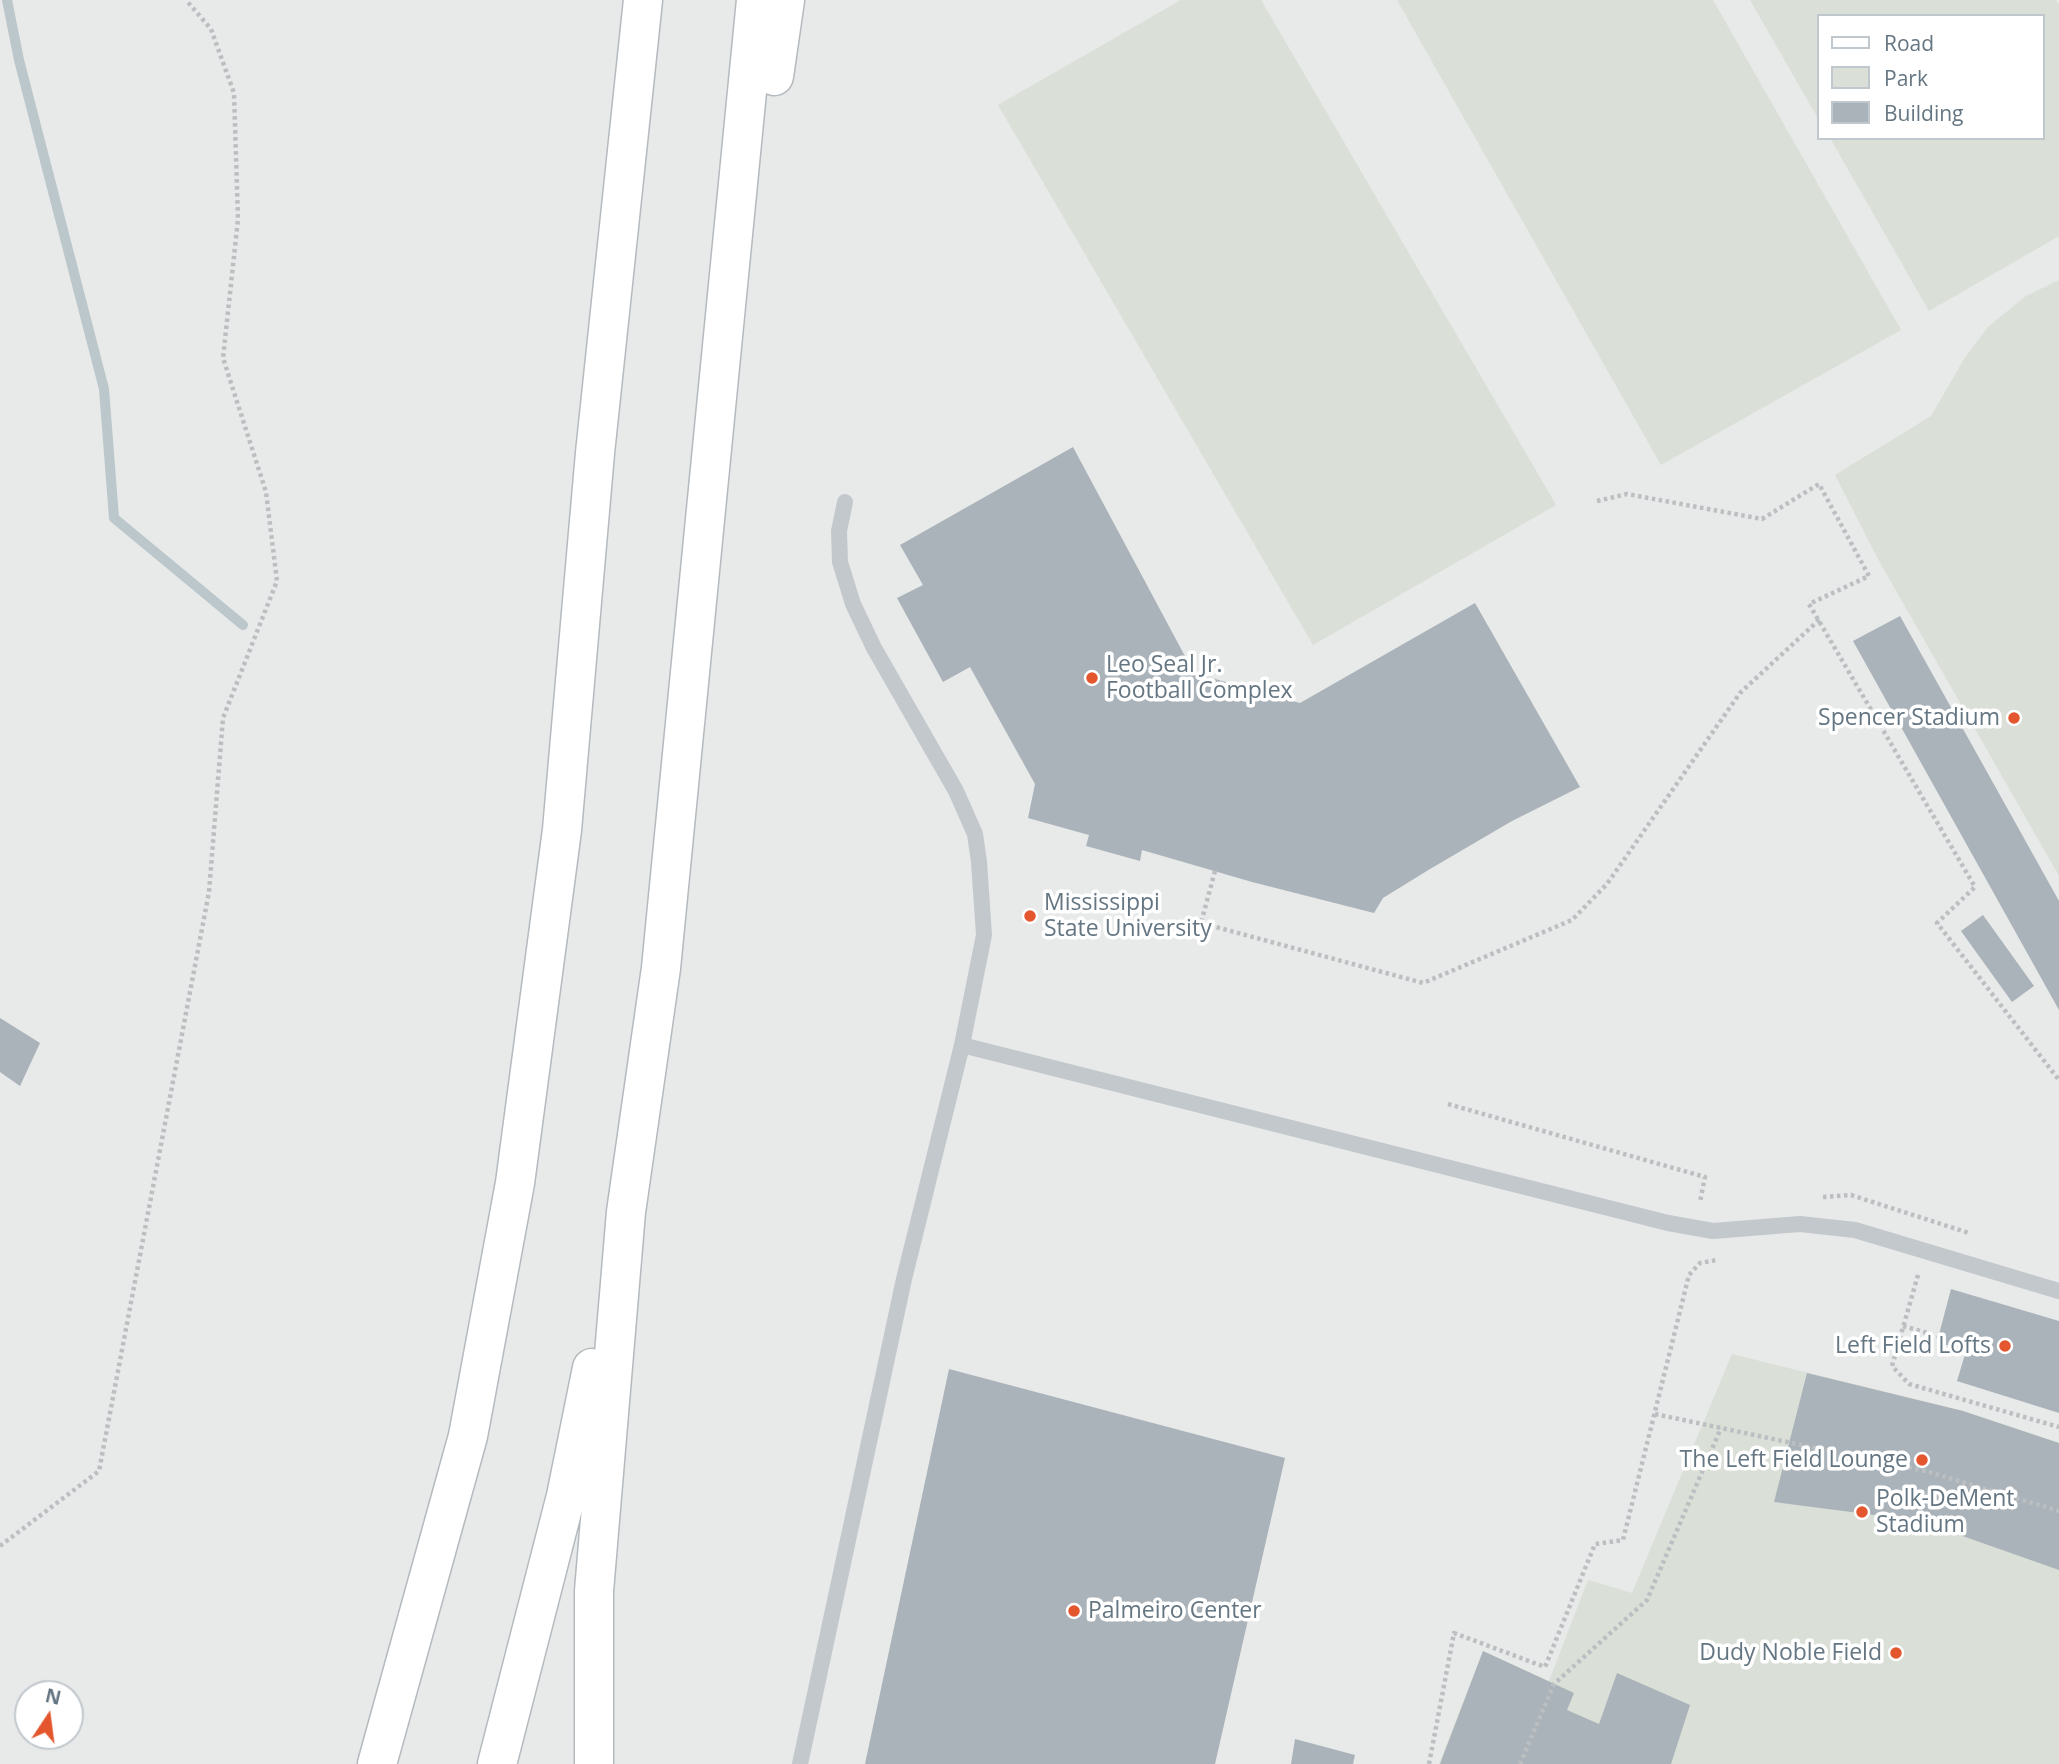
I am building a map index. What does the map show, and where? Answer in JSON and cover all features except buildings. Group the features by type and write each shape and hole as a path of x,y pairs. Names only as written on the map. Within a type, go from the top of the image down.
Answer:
{"main road":[{"path":"595,453 617,0"},
{"path":"377,1764 468,1436 515,1183 562,830 595,453 643,0"},
{"path":"594,1764 594,1591 626,1212 661,968 756,0"},
{"path":"734,241 768,118 785,0"},
{"path":"497,1764 566,1496 626,1212"}],"lane":[{"path":"800,1764 904,1279 962,1045 984,935 975,834 956,791 874,648 853,604 840,562 839,531 845,502"},
{"path":"962,1045 1668,1223 1713,1231 1800,1224 1855,1230 2059,1291"}],"path":[{"path":"0,1546 99,1471 209,892 222,718 277,580 266,492 223,358 239,219 234,93 211,29 186,0"},
{"path":"1597,501 1627,494 1762,519 1819,484 1869,576 1809,604 1975,887 1937,923 2059,1080"},
{"path":"1215,871 1201,923 1423,983 1572,920 1607,884 1740,693 1820,619"},
{"path":"1448,1104 1705,1177 1699,1205 1707,1206"},
{"path":"1810,1198 1851,1195 1981,1237"},
{"path":"1429,1764 1454,1633 1545,1667 1595,1544 1623,1541 1689,1275 1700,1263 1725,1259"},
{"path":"1909,1271 1927,1277"},
{"path":"1918,1274 1892,1366 1909,1384 2059,1427"},
{"path":"1903,1326 1938,1336"},
{"path":"1654,1414 1929,1472 2059,1511"},
{"path":"1520,1764 1554,1684 1647,1600 1721,1428"}],"shaded area":[{"name":"Mississippi State University","path":"0,0 2059,0 2059,1764 0,1764"}],"green space":[{"path":"1181,0 1261,0 1556,505 1313,645 998,105"},
{"path":"1397,0 1713,0 1901,330 1661,465"},
{"path":"1750,0 2056,0 2059,5 2059,236 1929,311 1831,140 2045,140 2045,14 1818,14 1818,118"},
{"name":"Spencer Stadium","path":"2059,280 2059,876 1879,561 1835,475 1931,416 1964,359 1988,327 2026,296"},
{"name":"Polk-DeMent Stadium","path":"1732,1354 1963,1411 2059,1443 2059,1764 1439,1764 1483,1651 1549,1681 1588,1580 1632,1593"}],"waterway":[{"path":"7,0 19,60 104,389 114,518 243,625"}],"place":[{"name":"Leo Seal Jr. Football Complex","path":"1092,678"},
{"name":"Spencer Stadium","path":"2014,718"},
{"name":"Mississippi State University","path":"1030,916"},
{"name":"Left Field Lofts","path":"2005,1346"},
{"name":"The Left Field Lounge","path":"1922,1460"},
{"name":"Polk-DeMent Stadium","path":"1862,1512"},
{"name":"Palmeiro Center","path":"1074,1611"},
{"name":"Dudy Noble Field","path":"1896,1653"}]}
